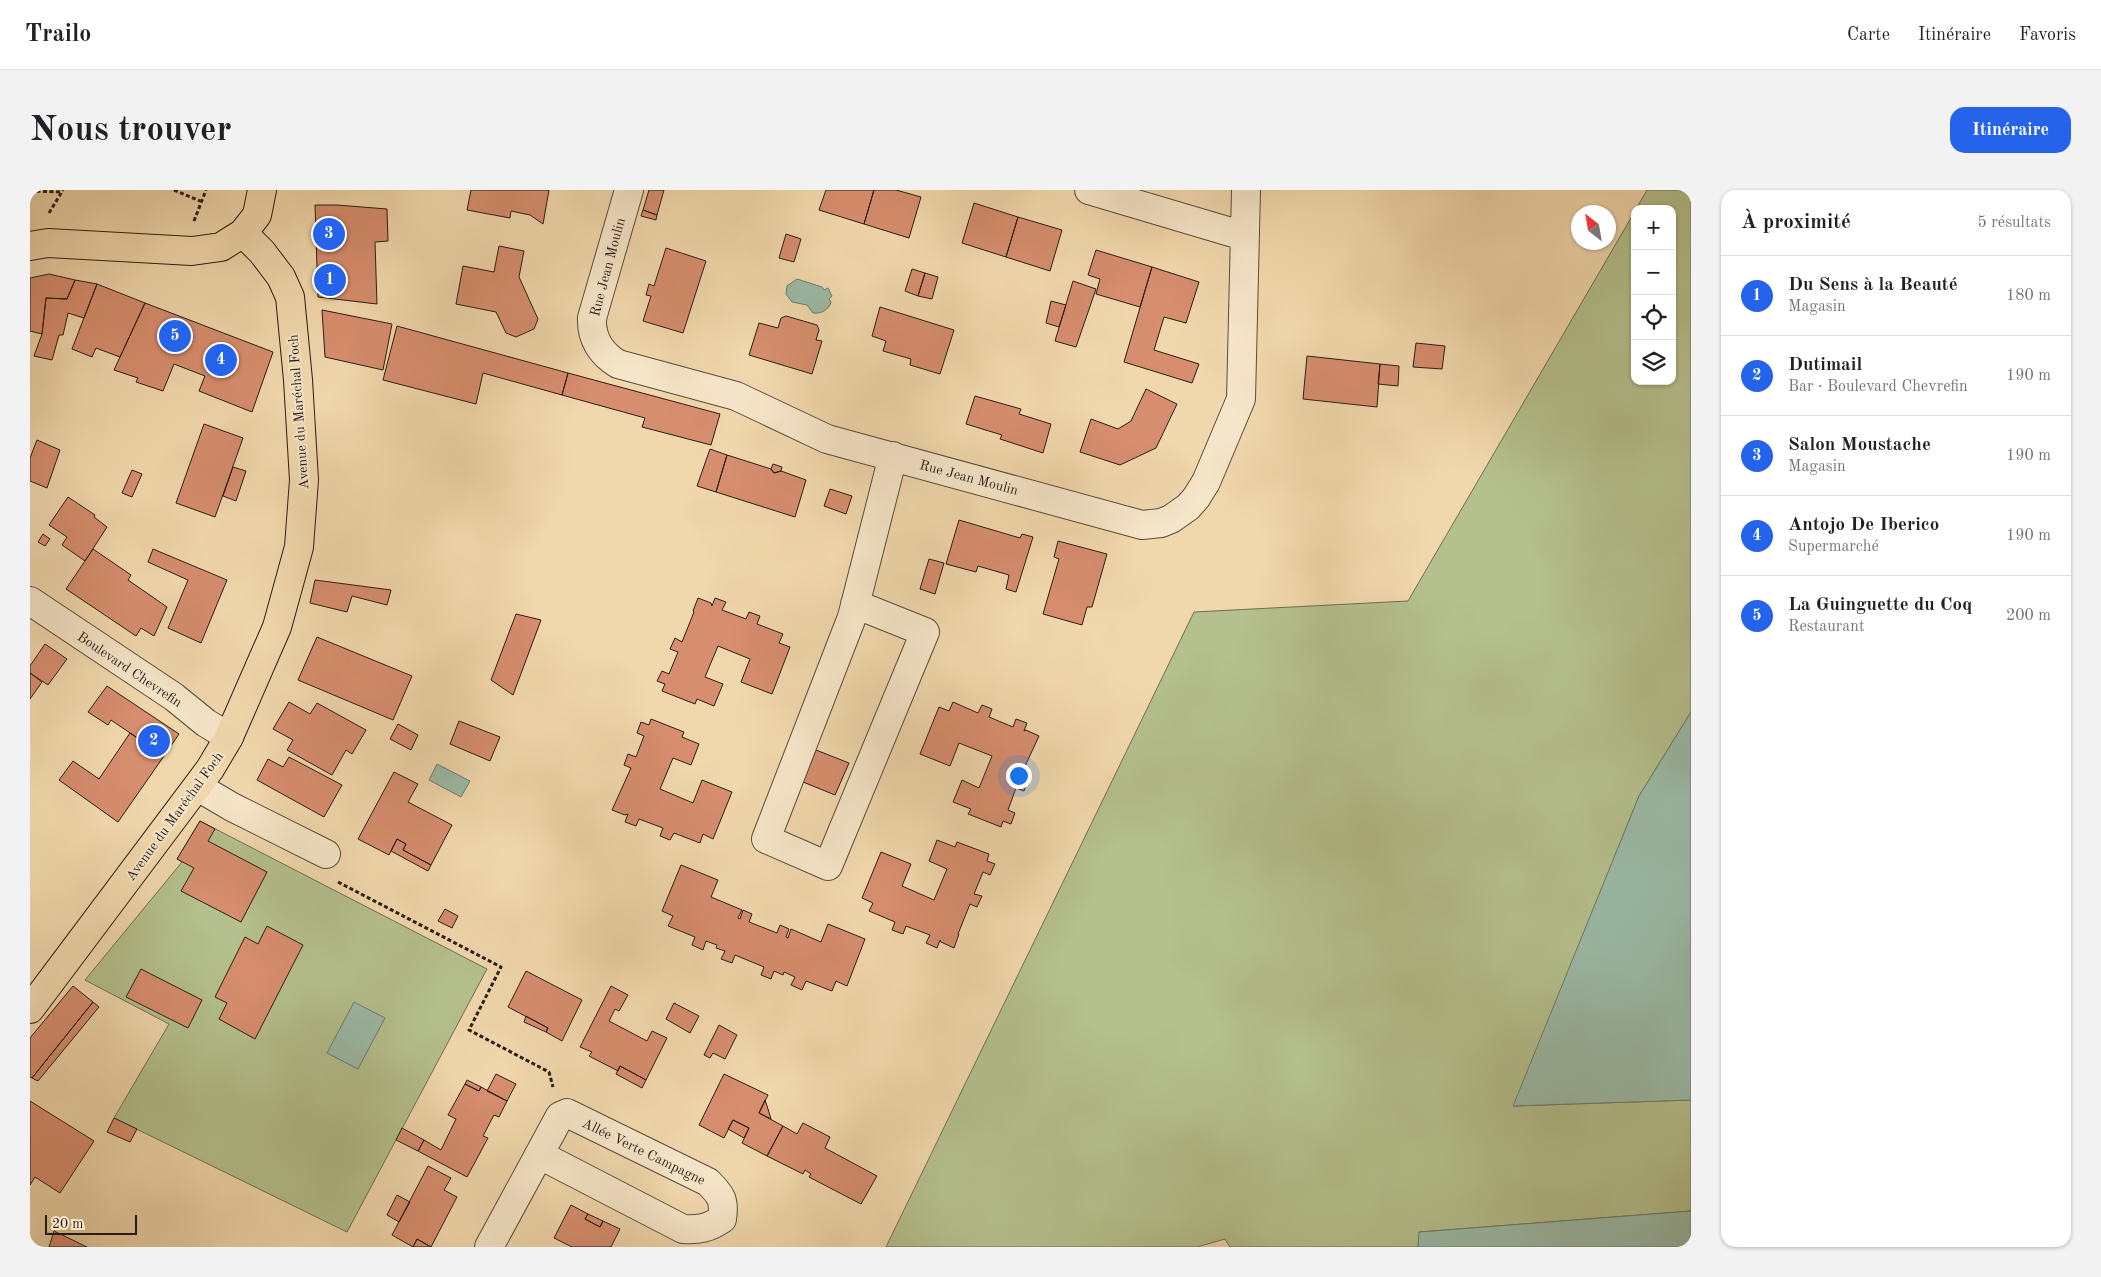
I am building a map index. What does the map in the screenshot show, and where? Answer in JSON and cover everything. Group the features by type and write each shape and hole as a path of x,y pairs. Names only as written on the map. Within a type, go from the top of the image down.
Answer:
{"main road":[{"path":"30,246 48,243 192,251 221,247 243,233 256,215 262,190"},
{"name":"Avenue du Maréchal Foch","path":"30,1009 198,787 229,737 277,627 286,598 299,547 304,480 298,380 290,298 281,277 262,252 243,233"}],"street":[{"name":"Rue Jean Moulin","path":"629,190 592,318 594,336 604,353 618,364 736,396 827,438 1142,524 1161,523 1179,514 1196,498 1206,482 1241,399 1246,190"},
{"path":"1089,190 1244,236"},
{"path":"855,604 925,632 828,866 766,840 855,604 892,456"},
{"name":"Boulevard Chevrefin","path":"30,601 174,697 206,723 229,737"},
{"path":"198,787 232,808 326,854"},
{"name":"Allée Verte Campagne","path":"540,1155 683,1229 698,1230 711,1227 722,1219 724,1207 720,1194 708,1182 567,1113 560,1116"},
{"path":"490,1247 560,1116"}],"path":[{"path":"174,190 200,201"},
{"path":"30,191 62,192"},
{"path":"326,854 320,872 501,967 469,1030 549,1072 560,1116"}],"green space":[{"path":"1647,190 1691,190 1691,712 1639,796 1514,1106 1691,1100 1691,1211 1420,1232 1418,1247 1230,1247 1225,1239 1197,1247 886,1247 1194,612 1408,601 1612,250 1616,250 1616,244 1631,218 1631,385 1676,385 1676,205 1638,205"},
{"path":"200,821 487,969 347,1232 114,1118 169,1024 85,980 182,862 177,859"}],"shaded area":[{"path":"797,279 822,287 824,290 828,288 832,296 829,299 831,302 827,309 822,312 813,313 807,305 792,302 786,294 787,286"},
{"path":"1691,712 1691,1100 1513,1106 1639,796"},
{"path":"437,764 470,781 461,797 429,780"},
{"path":"354,1002 385,1018 358,1069 327,1053"},
{"path":"1691,1211 1691,1247 1418,1247 1419,1232"}],"building":[{"path":"471,190 549,190 543,224 530,215 511,211 510,218 467,210"},
{"path":"649,190 664,190 657,215 643,210"},
{"path":"826,190 874,190 864,224 819,210"},
{"path":"874,190 896,190 921,197 909,238 864,224"},
{"path":"974,203 1018,217 1006,257 962,243"},
{"path":"315,205 387,209 388,241 375,242 377,304 318,297"},
{"path":"643,210 657,215 656,220 641,216"},
{"path":"1018,217 1062,230 1050,271 1006,257"},
{"path":"786,234 801,239 794,262 779,258"},
{"path":"499,246 524,251 519,277 538,319 534,329 516,337 506,333 496,312 456,304 463,266 494,272"},
{"path":"666,248 706,261 683,333 643,321 651,296 646,295 649,284 654,286"},
{"path":"1096,250 1152,267 1140,307 1096,294 1100,279 1088,275"},
{"path":"1152,267 1199,282 1186,323 1164,317 1154,350 1199,364 1192,383 1124,362"},
{"path":"912,269 925,273 918,296 905,291"},
{"path":"925,273 938,277 932,299 918,296"},
{"path":"49,274 75,280 67,299 46,298 42,334 30,331 30,278"},
{"path":"75,280 97,284 84,318 68,313 63,335 59,335 52,360 34,356 42,334 46,298 67,299"},
{"path":"1073,281 1096,289 1076,347 1055,341"},
{"path":"97,284 145,303 120,357 96,348 92,357 72,349"},
{"path":"1051,301 1066,305 1059,327 1046,323"},
{"path":"145,303 273,352 252,412 199,391 205,376 174,364 163,391 136,382 138,378 114,370"},
{"path":"880,307 954,330 940,374 910,365 911,359 883,351 886,341 872,336"},
{"path":"322,310 392,324 383,370 325,357"},
{"path":"786,316 817,325 819,330 816,340 822,341 812,374 749,355 759,323 778,328 781,318"},
{"path":"397,326 568,373 562,395 483,373 476,404 383,380"},
{"path":"1416,343 1445,346 1442,369 1413,367"},
{"path":"1307,356 1380,364 1377,407 1303,399"},
{"path":"1380,364 1399,366 1398,386 1378,384"},
{"path":"568,373 720,414 711,445 642,427 645,418 562,395"},
{"path":"1146,389 1177,404 1156,448 1120,465 1080,452 1091,419 1118,429 1131,421"},
{"path":"975,396 1021,409 1019,414 1051,424 1043,453 1000,439 1002,435 966,424"},
{"path":"204,424 243,438 215,517 176,503"},
{"path":"37,440 60,450 47,488 30,481 30,458"},
{"path":"710,449 727,455 716,492 697,486"},
{"path":"727,455 771,469 774,473 781,471 806,480 795,517 716,492"},
{"path":"773,464 782,467 781,471 774,473 771,469"},
{"path":"233,467 246,471 236,501 223,496"},
{"path":"132,470 142,474 132,497 122,493"},
{"path":"830,489 852,496 846,514 824,506"},
{"path":"68,497 95,515 94,517 107,527 85,561 62,545 67,537 49,525"},
{"path":"959,520 1020,538 1022,534 1033,537 1016,592 1006,589 1009,575 978,566 976,572 946,564"},
{"path":"43,534 50,539 45,546 38,542"},
{"path":"1058,541 1107,554 1092,607 1087,607 1082,625 1043,614 1059,559 1054,557"},
{"path":"93,549 131,575 128,580 167,607 154,636 141,628 136,636 66,589"},
{"path":"153,549 227,580 201,643 168,628 188,580 148,562"},
{"path":"929,559 944,563 935,594 920,589"},
{"path":"315,580 391,590 387,605 352,596 347,612 310,603"},
{"path":"698,598 711,603 712,606 715,598 726,602 722,610 746,619 749,612 760,616 757,624 783,634 779,643 790,647 772,694 741,682 750,659 718,646 705,677 723,684 714,706 697,699 695,704 662,691 665,684 657,681 662,671 669,674 678,652 670,649 675,638 682,642"},
{"path":"516,614 541,620 513,695 491,680"},
{"path":"317,637 412,676 393,720 298,680"},
{"path":"45,644 67,659 48,685 30,673 30,666"},
{"path":"30,673 42,682 30,699"},
{"path":"107,686 179,734 164,756 111,720 108,725 88,712"},
{"path":"289,702 310,714 317,703 366,730 352,754 346,750 332,775 287,750 293,740 273,729"},
{"path":"953,702 978,713 982,705 992,709 989,717 1013,727 1016,719 1027,723 1024,731 1026,730 1039,736 1020,777 1028,780 1024,791 1016,788 1008,810 1015,813 1011,824 1003,821 1001,827 968,814 971,809 953,802 962,780 979,788 992,756 959,743 950,766 920,754 939,707 949,711"},
{"path":"651,719 684,732 682,737 699,744 691,765 673,758 660,789 693,803 702,780 732,792 713,839 703,834 700,843 674,833 670,840 660,836 663,828 639,819 636,826 625,822 628,814 625,815 612,810 631,768 624,765 628,754 636,757 644,736 637,733 641,722 649,725"},
{"path":"459,721 500,737 490,761 450,744"},
{"path":"398,724 418,735 411,750 390,739"},
{"path":"130,733 164,756 118,822 59,780 73,761 99,779"},
{"path":"816,750 849,763 835,795 803,782"},
{"path":"289,757 342,785 324,817 257,780 268,759 283,767"},
{"path":"394,772 418,784 408,802 452,825 431,865 403,850 406,844 397,839 389,855 358,839"},
{"path":"200,821 215,829 208,841 267,872 241,922 181,891 194,868 177,859"},
{"path":"397,839 406,844 403,850 431,865 428,871 391,851"},
{"path":"937,840 955,847 957,842 989,854 987,861 995,864 990,875 983,872 974,894 982,896 977,907 970,904 954,948 940,940 937,948 926,943 930,935 906,926 903,934 892,930 895,922 869,911 873,903 862,898 881,852 911,864 902,886 934,900 947,869 929,861"},
{"path":"681,865 718,880 711,897 742,910 738,918 740,919 743,910 752,914 749,922 777,933 780,925 789,929 786,937 788,938 791,929 821,942 828,924 865,939 847,986 836,981 832,991 806,981 802,990 791,985 795,977 784,972 783,975 774,971 771,979 761,975 764,967 735,955 732,963 721,959 725,951 716,948 717,945 706,941 703,950 692,945 695,937 668,926 673,916 662,911"},
{"path":"445,909 458,916 452,928 438,921"},
{"path":"267,926 303,945 255,1039 219,1019 227,1003 215,997 245,937 258,944"},
{"path":"141,969 202,1000 188,1028 126,997"},
{"path":"526,971 582,1000 562,1041 546,1032 548,1028 508,1007"},
{"path":"73,986 93,1002 32,1078 30,1077 30,1038"},
{"path":"611,986 628,995 619,1011 615,1009 609,1021 647,1041 652,1031 667,1038 646,1080 620,1066 618,1071 589,1056 592,1052 580,1047"},
{"path":"93,1002 99,1007 38,1081 32,1078"},
{"path":"674,1003 699,1016 690,1033 666,1019"},
{"path":"526,1016 548,1028 546,1032 524,1022"},
{"path":"719,1025 737,1035 725,1059 713,1053 710,1058 704,1055"},
{"path":"620,1066 646,1080 642,1088 616,1074"},
{"path":"496,1074 516,1084 507,1101 487,1091"},
{"path":"724,1074 768,1095 759,1113 783,1126 767,1156 742,1143 749,1128 733,1120 724,1138 699,1125"},
{"path":"467,1080 481,1087 479,1091 465,1084"},
{"path":"465,1084 479,1091 481,1087 507,1101 499,1117 494,1115 483,1136 488,1138 467,1177 418,1151 424,1140 441,1150 456,1119 448,1115"},
{"path":"765,1100 768,1109 771,1119 759,1113"},
{"path":"30,1101 94,1141 60,1193 35,1177 30,1185"},
{"path":"114,1118 137,1129 130,1142 107,1132"},
{"path":"733,1120 749,1128 744,1138 728,1129"},
{"path":"803,1123 830,1137 825,1148 877,1176 861,1204 809,1177 811,1174 805,1170 803,1174 767,1156 783,1126 797,1134"},
{"path":"402,1128 424,1140 418,1151 396,1140"},
{"path":"428,1166 451,1178 444,1190 457,1197 431,1247 417,1239 413,1247 392,1235"},
{"path":"397,1195 410,1202 399,1222 387,1215"},
{"path":"571,1205 588,1214 585,1219 600,1227 603,1221 620,1229 611,1247 572,1247 554,1238"},
{"path":"588,1214 603,1221 600,1227 585,1219"},
{"path":"54,1231 87,1247 49,1247"},
{"path":"417,1239 431,1247 413,1247"}],"place":[{"name":"Salon Moustache","path":"329,234"},
{"name":"Du Sens à la Beauté","path":"330,280"},
{"name":"La Guinguette du Coq","path":"175,336"},
{"name":"Antojo De Iberico","path":"221,360"},
{"name":"Dutimail","path":"154,741"}]}
